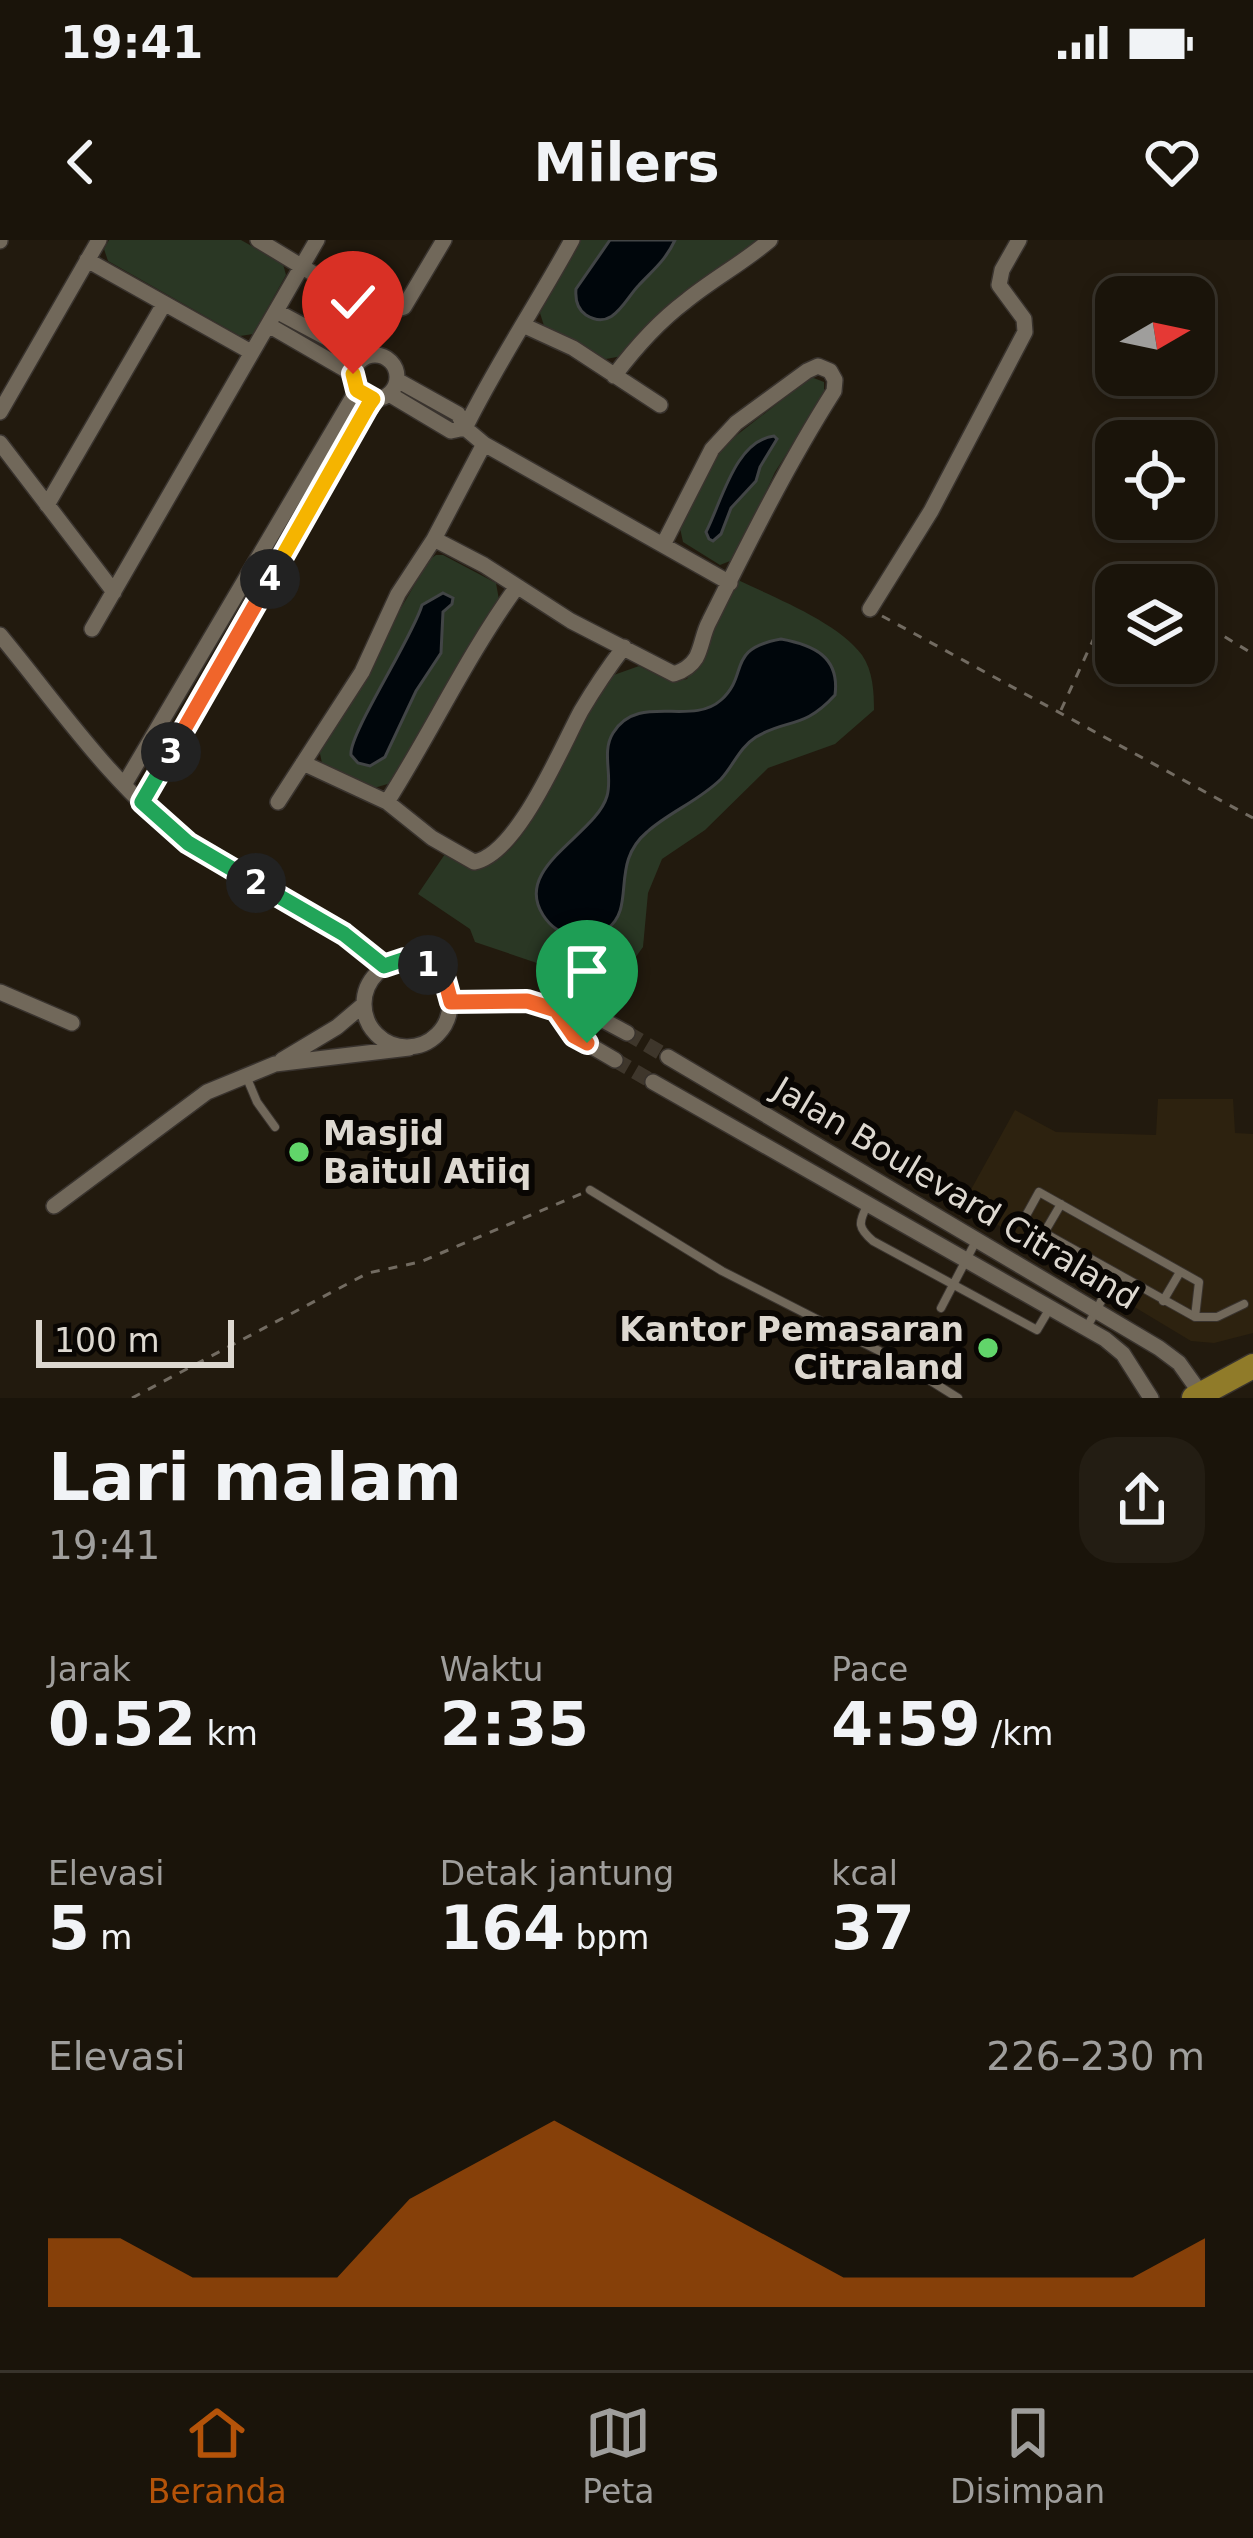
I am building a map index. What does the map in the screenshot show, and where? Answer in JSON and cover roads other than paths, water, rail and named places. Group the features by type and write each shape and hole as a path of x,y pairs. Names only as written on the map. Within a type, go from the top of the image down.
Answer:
{"highway":[{"path":"1200,1397 1253,1366"}],"street":[{"path":"0,412 99,240"},
{"path":"258,240 380,314 404,307 444,240"},
{"path":"92,629 317,240"},
{"path":"465,428 494,368 525,326 572,240"},
{"path":"614,376 637,346 687,300 770,240"},
{"path":"870,609 931,511 1025,332 1024,319 999,285 1018,240"},
{"path":"87,260 251,352"},
{"path":"47,505 164,304"},
{"path":"124,785 374,387 395,368 387,358 364,358 273,318"},
{"path":"273,318 374,387 458,414 465,428 484,444 730,583"},
{"path":"525,326 573,348 659,405"},
{"path":"142,802 374,387 364,358"},
{"path":"434,538 571,621 674,674 684,670 695,660 706,627 785,468 834,391 836,380 830,371 818,366 807,370 736,423 712,448 663,544"},
{"path":"0,442 114,592"},
{"path":"278,802 362,672 398,594 484,444"},
{"path":"387,802 474,648 516,587"},
{"path":"0,636 124,785 188,843 344,934 384,966"},
{"path":"303,763 387,802 432,838 474,862 495,854 533,803 580,713 624,647"},
{"path":"174,701 194,712"},
{"path":"275,1064 409,1048 431,1041 446,1024 451,1002 445,980 428,964 405,959 384,966 368,983 363,1005 370,1027 387,1043 409,1048"},
{"path":"0,992 72,1023"},
{"path":"451,1002 527,1001 556,1010 584,1010 627,1033"},
{"path":"54,1206 207,1092 275,1064 338,1027 363,1005"},
{"path":"556,1010 574,1036 616,1060"},
{"name":"Jalan Boulevard Citraland","path":"668,1058 1171,1357 1200,1397"},
{"name":"Jalan Boulevard Citraland","path":"653,1082 1086,1328 1124,1354 1151,1398"}],"lane":[{"path":"246,1074 256,1102 275,1127"},
{"path":"590,1190 722,1271 899,1361 958,1398"},
{"path":"1195,1317 1199,1282 1040,1192 1023,1221 1163,1301 1195,1317 1217,1317 1244,1304"},
{"path":"868,1204 859,1221 860,1231 873,1241 1037,1330 1050,1307"},
{"path":"1044,1233 1061,1204"},
{"path":"941,1308 977,1240"},
{"path":"1163,1301 1180,1272"},
{"path":"1086,1328 1116,1274"}],"tunnel":[{"path":"627,1033 668,1057"},
{"path":"615,1060 653,1082"}],"place":[{"name":"Masjid Baitul Atiiq","path":"299,1152"},
{"name":"Kantor Pemasaran Citraland","path":"988,1348"}]}
